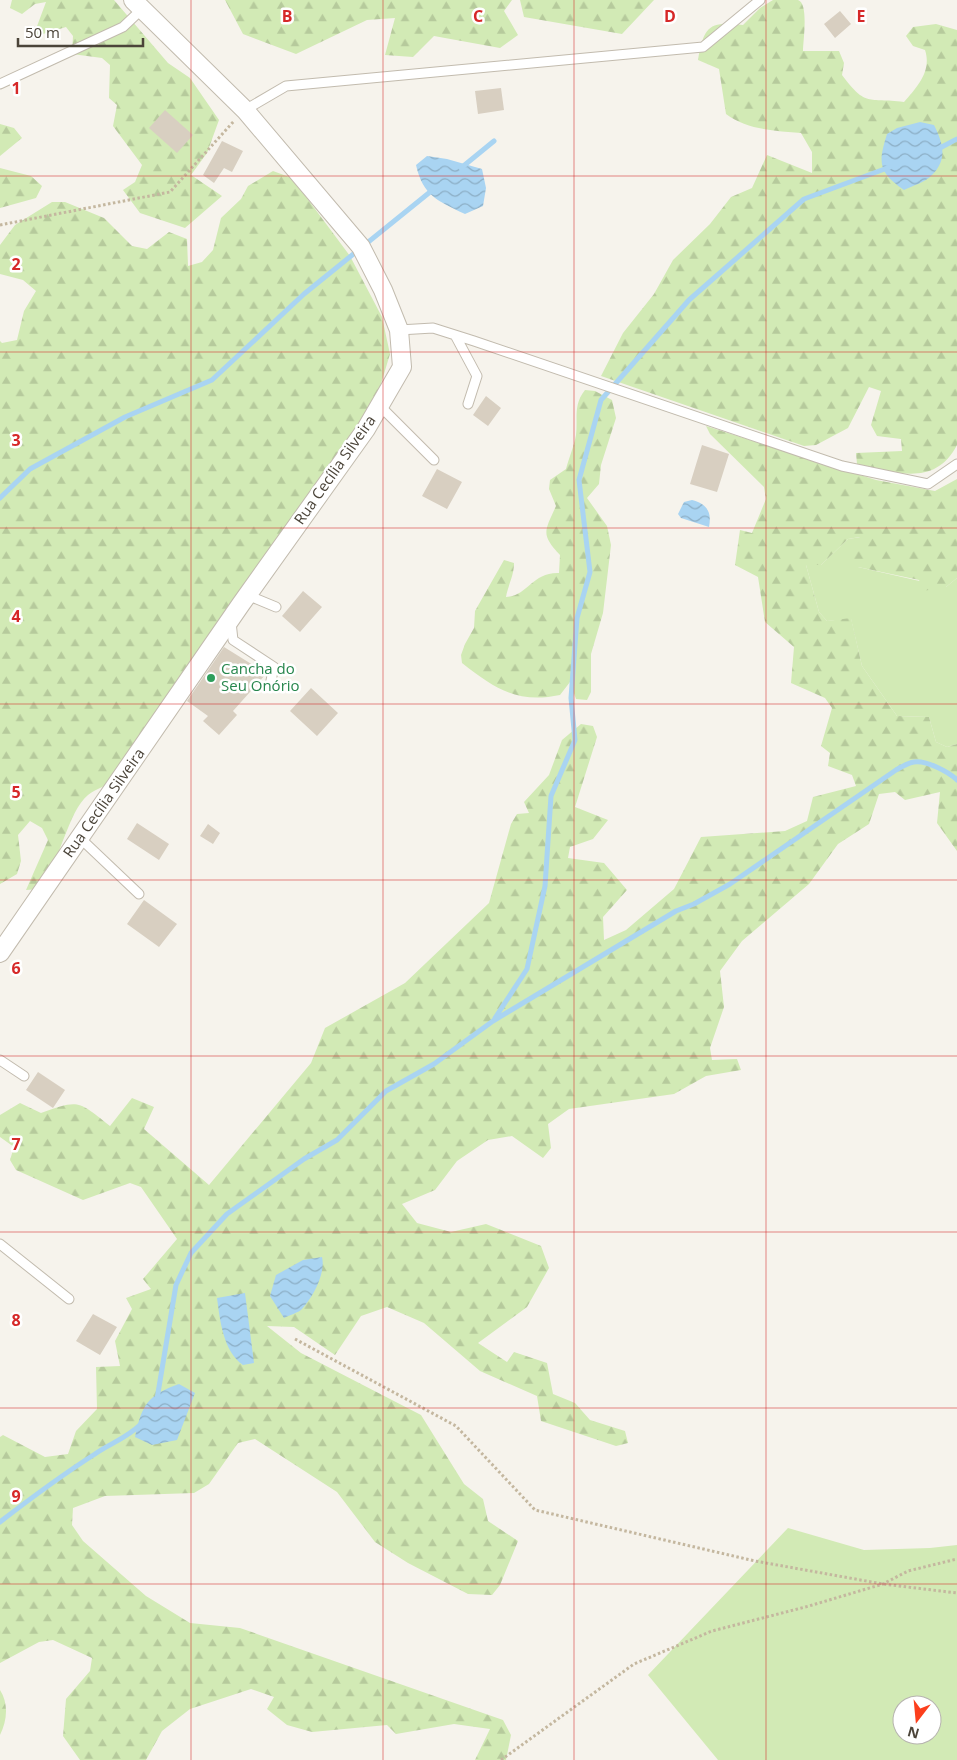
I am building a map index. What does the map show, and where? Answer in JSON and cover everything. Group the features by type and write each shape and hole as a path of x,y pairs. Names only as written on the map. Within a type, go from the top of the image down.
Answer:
{"street":[{"name":"Rua Cecília Silveira","path":"0,953 247,595 366,429 402,366 399,330 383,290 361,247 245,110 137,5"}],"lane":[{"path":"245,110 286,86 703,47 760,0"},
{"path":"0,84 123,27 137,5"},
{"path":"399,330 433,328 842,466 928,484 957,464"},
{"path":"455,336 477,376 468,404"},
{"path":"379,406 434,460"},
{"path":"247,595 276,607"},
{"path":"231,618 233,640 274,667 270,685"},
{"path":"80,838 139,894"},
{"path":"0,1060 24,1076"},
{"path":"0,1244 69,1299"}],"path":[{"path":"0,225 170,192 245,110"},
{"path":"295,1339 456,1426 535,1510 755,1561 883,1584 957,1592"},
{"path":"501,1760 634,1664 712,1631 883,1584 908,1571 957,1559"}],"green space":[{"path":"12,0 114,0 168,63 190,78 219,120 207,153 191,175 222,196 185,228 140,213 123,190 135,182 142,165 113,126 117,105 109,98 110,65 102,58 72,54 73,36 66,27 33,37 46,2 35,4 22,14 10,8"},
{"path":"225,0 512,0 504,11 518,35 500,48 434,36 413,57 385,55 395,18 367,20 296,54 243,34"},
{"path":"520,0 654,0 622,34 524,17"},
{"path":"773,0 798,0 803,8 804,15 803,51 839,51 844,63 842,75 863,97 875,100 904,102 922,78 927,58 925,50 913,46 906,36 913,27 936,24 957,30 957,445 948,458 937,467 925,472 913,474 899,473 857,464 856,453 902,451 901,439 877,436 871,425 881,391 869,387 848,428 816,445 804,446 601,376 623,333 654,294 673,260 710,224 731,197 752,188 767,155 812,173 812,152 801,133 752,127 726,114 719,69 698,60 703,40 710,28 722,24 743,25 760,8"},
{"path":"0,124 14,128 22,138 0,156"},
{"path":"0,168 31,176 42,186 36,198 0,208"},
{"path":"273,171 292,178 350,256 382,317 390,354 377,397 116,780 91,793 81,803 69,825 47,879 40,889 26,890 48,840 42,828 30,821 18,835 21,861 17,874 0,884 0,341 2,343 17,340 24,311 36,291 23,280 0,274 0,245 15,225 52,202 65,202 104,218 132,246 147,249 169,232 187,239 188,266 202,262 213,250 221,218 241,199 248,186"},
{"path":"585,390 595,391 612,400 616,418 601,465 599,484 587,498 607,526 611,545 603,613 591,654 591,692 587,700 576,699 570,682 560,695 531,697 519,695 507,692 485,680 462,663 461,655 474,628 475,611 504,560 514,563 506,597 520,593 542,576 559,573 560,555 549,542 546,532 556,506 549,489 550,480 566,469 576,435 577,406"},
{"path":"706,426 876,480 935,491 957,479 957,578 946,587 923,591 919,580 858,567 848,559 860,537 848,539 821,565 806,565 819,612 827,621 851,618 862,666 897,716 929,717 936,742 947,747 957,744 957,851 937,823 940,792 905,800 895,792 879,794 869,824 838,844 809,884 742,941 720,971 724,1007 710,1048 712,1060 737,1059 741,1070 706,1076 674,1094 569,1109 548,1124 551,1148 543,1158 512,1136 488,1140 457,1161 435,1190 402,1204 417,1223 451,1232 486,1224 541,1246 549,1268 527,1307 478,1343 507,1362 514,1352 547,1363 553,1394 575,1403 590,1420 625,1431 628,1443 616,1446 541,1421 537,1396 480,1371 424,1323 387,1307 361,1316 335,1355 294,1327 267,1326 301,1353 421,1415 464,1484 483,1499 488,1521 518,1541 500,1585 492,1595 468,1594 408,1563 375,1542 337,1492 255,1439 238,1443 209,1484 194,1493 105,1496 73,1508 72,1525 83,1541 146,1596 190,1623 240,1628 503,1720 511,1735 506,1760 475,1760 490,1729 454,1724 396,1734 387,1725 312,1732 287,1725 267,1709 274,1697 251,1689 190,1709 162,1731 146,1760 80,1760 63,1736 66,1699 90,1671 92,1658 53,1640 39,1642 0,1663 0,1437 3,1435 45,1457 68,1454 76,1431 97,1409 96,1367 120,1366 115,1341 132,1309 126,1298 151,1289 143,1279 177,1239 141,1187 130,1183 83,1200 16,1170 10,1160 14,1147 0,1137 0,1115 20,1103 41,1113 72,1104 91,1111 110,1126 132,1098 154,1107 144,1129 209,1185 311,1063 325,1028 405,983 489,903 511,824 517,814 529,813 524,802 549,775 562,740 581,724 593,726 597,737 575,807 608,820 593,839 570,847 568,858 604,863 627,890 603,917 604,940 626,930 674,889 701,837 785,831 807,821 813,797 856,786 852,775 828,766 830,753 821,746 832,708 825,698 791,683 794,647 765,622 758,577 735,565 740,530 752,533 766,499 764,487 710,434"},
{"path":"861,537 858,567 946,587 957,578 957,744 947,747 936,742 929,717 897,716 862,666 851,619 827,621 819,612 806,565 821,565 848,539"},
{"path":"788,1528 864,1550 930,1548 957,1545 957,1760 718,1760 648,1675"},
{"path":"0,1690 5,1701 6,1712 0,1735"}],"water":[{"path":"920,122 934,125 942,145 942,157 937,169 929,177 923,182 904,190 895,184 885,172 882,166 882,152 887,134 897,128"},
{"path":"427,156 447,159 482,169 486,188 483,206 465,214 439,201 427,191 416,165"},
{"path":"692,500 705,506 707,509 710,517 709,527 681,518 678,514 684,502"},
{"path":"322,1257 322,1270 318,1284 310,1298 300,1310 284,1318 270,1296 276,1275 303,1260"},
{"path":"245,1293 254,1363 243,1365 236,1359 227,1343 221,1325 217,1298"},
{"path":"179,1384 195,1393 177,1440 152,1445 135,1437 140,1416 148,1402 160,1392"}],"building":[{"path":"840,11 851,24 835,38 824,24"},
{"path":"501,88 504,110 478,114 475,91"},
{"path":"165,110 193,135 177,153 149,128"},
{"path":"222,141 243,151 232,172 224,168 214,183 203,175"},
{"path":"486,396 501,408 488,426 473,415"},
{"path":"702,445 729,454 717,492 690,484"},
{"path":"437,469 462,482 447,509 422,496"},
{"path":"303,591 322,607 300,632 282,616"},
{"path":"224,647 265,675 233,711 237,715 219,735 203,721 208,716 187,701"},
{"path":"311,688 338,713 317,736 290,711"},
{"path":"137,823 169,844 159,860 127,839"},
{"path":"208,824 220,833 213,844 200,836"},
{"path":"144,900 177,924 159,947 127,924"},
{"path":"38,1072 65,1090 53,1108 26,1090"},
{"path":"93,1314 117,1327 100,1355 76,1341"}],"waterway":[{"path":"938,149 957,139"},
{"path":"461,168 494,141"},
{"path":"495,1018 527,969 545,886 551,796 575,740 571,698 577,618 590,572 579,480 601,400 689,300 804,199 890,167"},
{"path":"0,498 30,469 125,417 212,380 304,294 435,188"},
{"path":"157,1399 176,1285 191,1253 227,1214 304,1159 337,1140 386,1091 434,1064 493,1021 676,911 694,904 730,884 896,770 909,763 919,762 937,767 957,780"},
{"path":"0,1522 59,1478 141,1424"}],"place":[{"name":"Cancha do Seu Onório","path":"211,678"}]}
